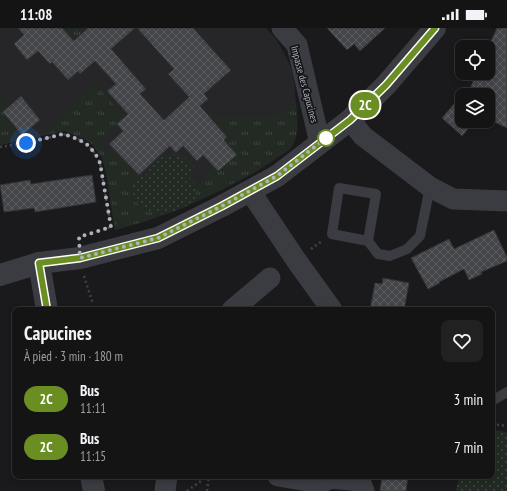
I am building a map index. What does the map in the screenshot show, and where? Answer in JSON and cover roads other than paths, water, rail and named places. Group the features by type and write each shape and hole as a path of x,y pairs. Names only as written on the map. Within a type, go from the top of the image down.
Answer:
{"street":[{"name":"Impasse des Capucines","path":"282,28 297,45 320,143"},
{"path":"0,275 39,263 80,258 158,238 277,176 350,120 386,85 435,28"},
{"path":"350,120 363,136 430,187 453,199 507,201"},
{"path":"250,191 296,260 330,307"},
{"path":"39,263 46,307"},
{"path":"236,307 270,278"},
{"path":"92,479 94,491"},
{"path":"165,491 167,479"},
{"path":"296,479 320,483 327,479"},
{"path":"345,479 360,481 364,491"}],"lane":[{"path":"368,241 376,194 339,188 332,234 368,241 378,254 390,256 407,249 420,236 430,187"},
{"path":"495,399 507,392"}]}
